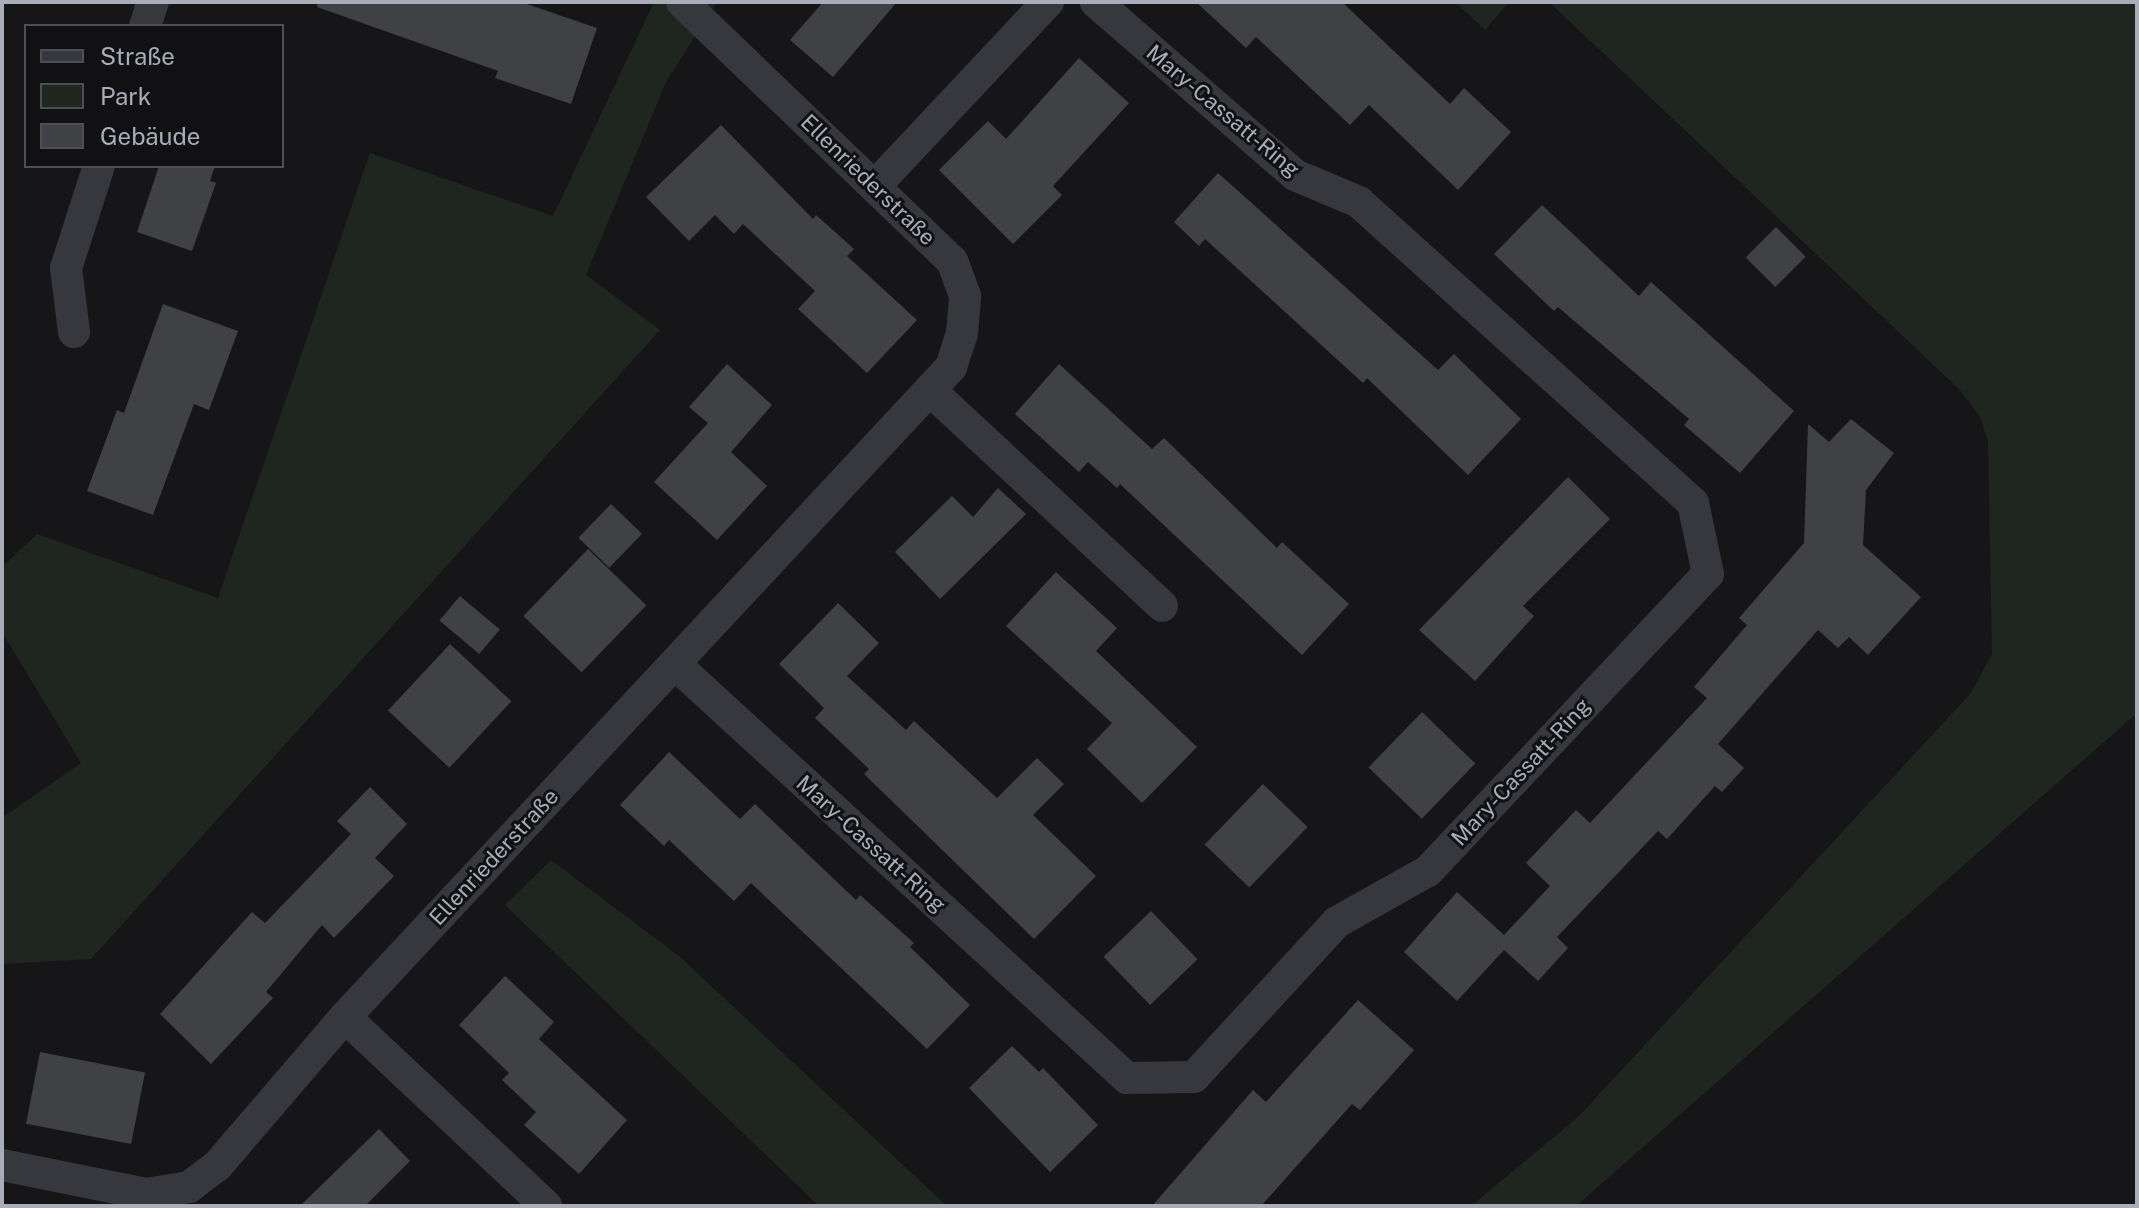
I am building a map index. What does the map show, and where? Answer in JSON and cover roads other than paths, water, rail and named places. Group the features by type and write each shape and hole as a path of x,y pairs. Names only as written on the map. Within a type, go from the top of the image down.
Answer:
{"street":[{"path":"146,24 153,2"},
{"name":"Ellenriederstraße","path":"2,1165 58,1193 146,1194 189,1187 218,1165 345,1017 677,666 932,392 951,367 962,333 965,296 952,261 682,2"},
{"path":"875,186 1048,2"},
{"name":"Mary-Cassatt-Ring","path":"677,666 1127,1078 1194,1077 1337,922 1428,871 1708,574 1693,503 1359,202 1295,175 1096,2"},
{"path":"74,332 66,268 98,168"},
{"path":"932,392 1162,606"},
{"path":"345,1017 546,1206"}]}
